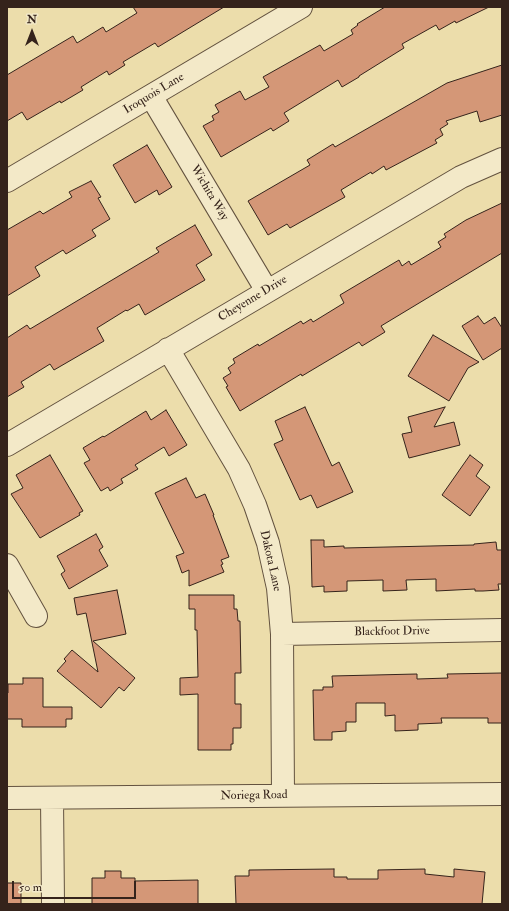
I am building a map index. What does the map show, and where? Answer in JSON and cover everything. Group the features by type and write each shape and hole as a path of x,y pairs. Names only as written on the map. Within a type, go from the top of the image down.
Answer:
{"street":[{"name":"Iroquois Lane","path":"7,181 151,96 289,10"},
{"name":"Wichita Way","path":"151,96 267,291"},
{"name":"Cheyenne Drive","path":"7,445 461,177 502,159"},
{"name":"Dakota Lane","path":"168,350 239,469 255,505 268,543 278,588 282,634 283,796"},
{"path":"7,565 36,616"},
{"name":"Blackfoot Drive","path":"282,634 502,630"},
{"name":"Noriega Road","path":"7,798 502,794"},
{"path":"52,798 53,904"}],"building":[{"path":"133,7 224,7 158,47 155,43 123,62 125,65 109,75 107,71 81,87 83,90 61,103 60,101 27,120 22,112 7,121 7,75 73,36 77,43 103,27 106,32 137,13"},
{"path":"385,7 489,7 456,23 455,21 439,30 436,25 402,44 404,48 342,87 338,80 284,113 289,121 273,131 271,128 221,157 203,126 214,120 212,116 219,112 215,105 240,91 245,100 269,87 263,77 320,45 324,51 353,34 351,30 358,25 357,24"},
{"path":"502,65 502,115 480,122 477,111 446,121 448,124 440,129 443,135 435,140 437,143 386,170 384,166 372,174 371,172 341,190 345,197 290,228 287,224 268,235 248,201 310,165 307,160 333,144 335,147 447,83"},
{"path":"147,145 172,187 159,195 157,190 135,203 113,165"},
{"path":"91,181 101,197 98,198 110,219 92,230 96,236 66,254 63,250 35,267 40,276 7,296 7,230 40,211 43,214 72,197 69,192"},
{"path":"502,203 502,253 381,326 385,332 362,346 359,342 302,376 301,374 240,411 226,387 228,386 223,378 231,373 228,368 235,363 233,359 258,344 259,346 301,321 303,324 311,319 313,322 344,303 340,295 399,260 402,266 409,261 411,265 441,247 438,242 446,237 444,234 466,220"},
{"path":"195,225 212,255 196,265 205,280 145,315 139,304 127,311 126,310 97,328 104,341 54,370 50,364 21,382 24,387 7,397 7,338 27,325 30,329 159,252 156,248"},
{"path":"478,316 484,324 495,317 502,328 502,348 483,360 462,326"},
{"path":"433,335 479,362 468,368 449,401 408,376"},
{"path":"305,407 332,466 339,462 353,492 317,508 311,495 300,500 274,444 283,440 275,421"},
{"path":"445,407 434,427 454,422 460,445 409,458 402,434 412,432 408,417"},
{"path":"166,410 187,445 169,456 164,447 135,465 138,469 121,479 123,483 110,491 108,487 101,491 84,463 90,460 83,448 146,411 151,420"},
{"path":"50,455 83,511 79,513 80,515 40,538 11,494 23,488 16,475"},
{"path":"470,455 483,465 476,476 490,487 470,516 442,495"},
{"path":"186,478 196,498 205,494 229,557 221,560 223,564 221,565 224,572 189,586 189,570 182,573 176,556 184,553 155,493"},
{"path":"96,534 103,547 99,550 108,566 69,589 61,574 65,571 57,556"},
{"path":"311,540 324,540 324,547 344,546 344,548 474,545 496,542 497,550 502,550 502,584 498,584 499,590 475,591 475,589 436,591 436,579 406,580 407,590 383,591 383,580 347,581 347,591 324,592 324,586 312,587"},
{"path":"117,590 126,634 93,641 135,678 124,691 119,687 101,708 57,671 66,661 64,659 72,650 98,672 86,613 77,615 74,598"},
{"path":"189,595 234,595 234,609 237,609 238,621 240,621 241,673 235,673 235,704 241,704 241,728 233,728 233,744 231,744 231,750 198,750 198,694 180,695 180,678 198,677 195,609 189,609"},
{"path":"502,673 502,723 488,723 488,718 441,718 442,723 418,724 418,730 395,731 395,715 385,716 385,703 356,703 356,722 346,722 346,731 332,732 332,740 314,740 313,690 323,690 323,687 333,687 332,676 417,674 417,679 448,678 447,674"},
{"path":"23,678 43,678 43,707 72,707 72,719 66,719 66,727 22,727 22,719 7,719 8,684 23,684"},
{"path":"334,869 334,877 347,877 347,879 378,879 378,870 425,869 425,874 454,877 454,869 485,872 482,904 236,904 235,876 249,876 249,870"},
{"path":"105,871 121,871 121,878 135,878 135,881 198,880 198,904 92,904 92,878 105,878"},
{"path":"7,883 21,883 21,904 7,904"}]}
